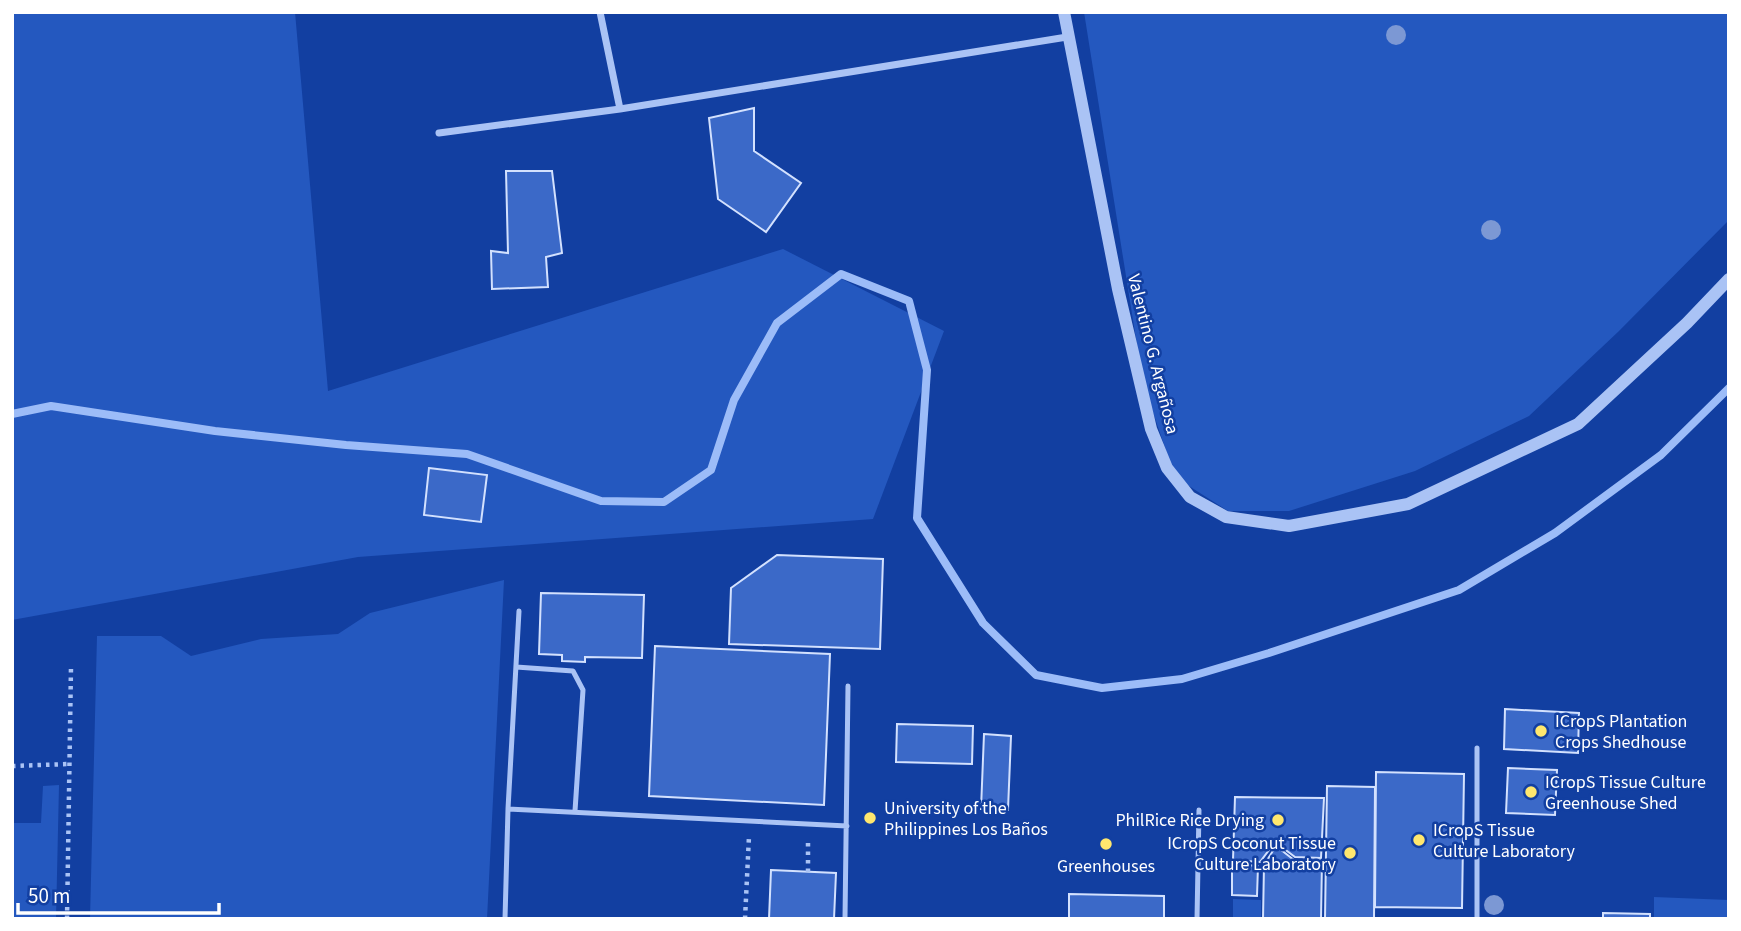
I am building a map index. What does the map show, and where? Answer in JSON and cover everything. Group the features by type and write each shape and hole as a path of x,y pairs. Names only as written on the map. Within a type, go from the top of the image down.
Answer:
{"street":[{"path":"600,12 620,109"},
{"name":"Valentino G. Argañosa","path":"1064,12 1118,289 1151,429 1167,468 1190,498 1226,517 1289,526 1408,504 1578,424 1687,323 1729,279"},
{"path":"439,133 620,109 1067,37"}],"lane":[{"path":"505,919 519,611"},
{"path":"516,667 573,671 583,690 575,811"},
{"path":"845,918 848,686"},
{"path":"1477,748 1477,919"},
{"path":"508,809 847,826"},
{"path":"1197,919 1199,810"}],"path":[{"path":"66,919 71,667"},
{"path":"12,766 70,764"},
{"path":"745,919 750,821"},
{"path":"808,824 808,872"}],"shaded area":[{"path":"12,12 295,12 328,391 783,249 944,331 873,519 358,557 12,620"},
{"path":"1084,12 1729,12 1729,220 1619,331 1529,416 1415,471 1289,511 1228,511 1175,477 1143,383"},
{"path":"504,580 487,919 90,919 97,636 161,636 191,656 261,639 338,634 370,613"},
{"path":"59,785 56,919 12,919 12,823 41,823 43,786"},
{"path":"1654,897 1729,900 1729,919 1654,919"},
{"path":"1233,899 1261,900 1261,919 1233,919"}],"building":[{"path":"754,108 754,151 801,183 766,232 718,199 709,118"},
{"path":"506,171 552,171 562,253 546,257 548,287 492,289 491,251 508,253"},
{"path":"429,468 487,475 481,522 424,515"},
{"path":"777,555 883,559 880,649 729,644 731,588"},
{"path":"541,593 644,595 642,658 585,657 585,662 562,661 562,655 539,654"},
{"path":"655,646 830,654 824,805 649,796"},
{"name":"ICropS Plantation Crops Shedhouse","path":"1505,709 1579,713 1578,753 1504,749"},
{"path":"897,724 973,726 972,764 896,762"},
{"path":"984,734 1011,736 1008,810 981,809"},
{"name":"ICropS Tissue Culture Greenhouse Shed","path":"1508,768 1557,770 1555,815 1506,813"},
{"name":"ICropS Tissue Culture Laboratory","path":"1376,772 1464,774 1462,908 1375,907"},
{"name":"ICropS Coconut Tissue Culture Laboratory","path":"1327,786 1375,787 1374,919 1325,919"},
{"name":"PhilRice Rice Drying","path":"1235,797 1324,798 1321,858 1295,857 1275,842 1260,862 1233,860"},
{"path":"1276,846 1294,860 1322,860 1321,919 1263,919 1264,865"},
{"path":"1232,864 1258,866 1257,896 1232,895"},
{"path":"771,870 836,873 834,919 769,919"},
{"path":"1069,894 1164,896 1164,919 1069,919"},
{"path":"1603,913 1650,914 1650,919 1603,919"}],"waterway":[{"path":"12,414 51,406 215,431 467,454 601,501 664,502 711,470 734,400 777,323 841,274 909,301 927,370 917,518 983,623 1036,675 1102,688 1182,679 1459,590 1555,533 1661,455 1729,388"}],"place":[{"name":"ICropS Plantation Crops Shedhouse","path":"1541,731"},
{"name":"ICropS Tissue Culture Greenhouse Shed","path":"1531,792"},
{"name":"University of the Philippines Los Baños","path":"870,818"},
{"name":"PhilRice Rice Drying","path":"1278,820"},
{"name":"ICropS Tissue Culture Laboratory","path":"1419,840"},
{"name":"Greenhouses","path":"1106,844"},
{"name":"ICropS Coconut Tissue Culture Laboratory","path":"1350,853"}]}
